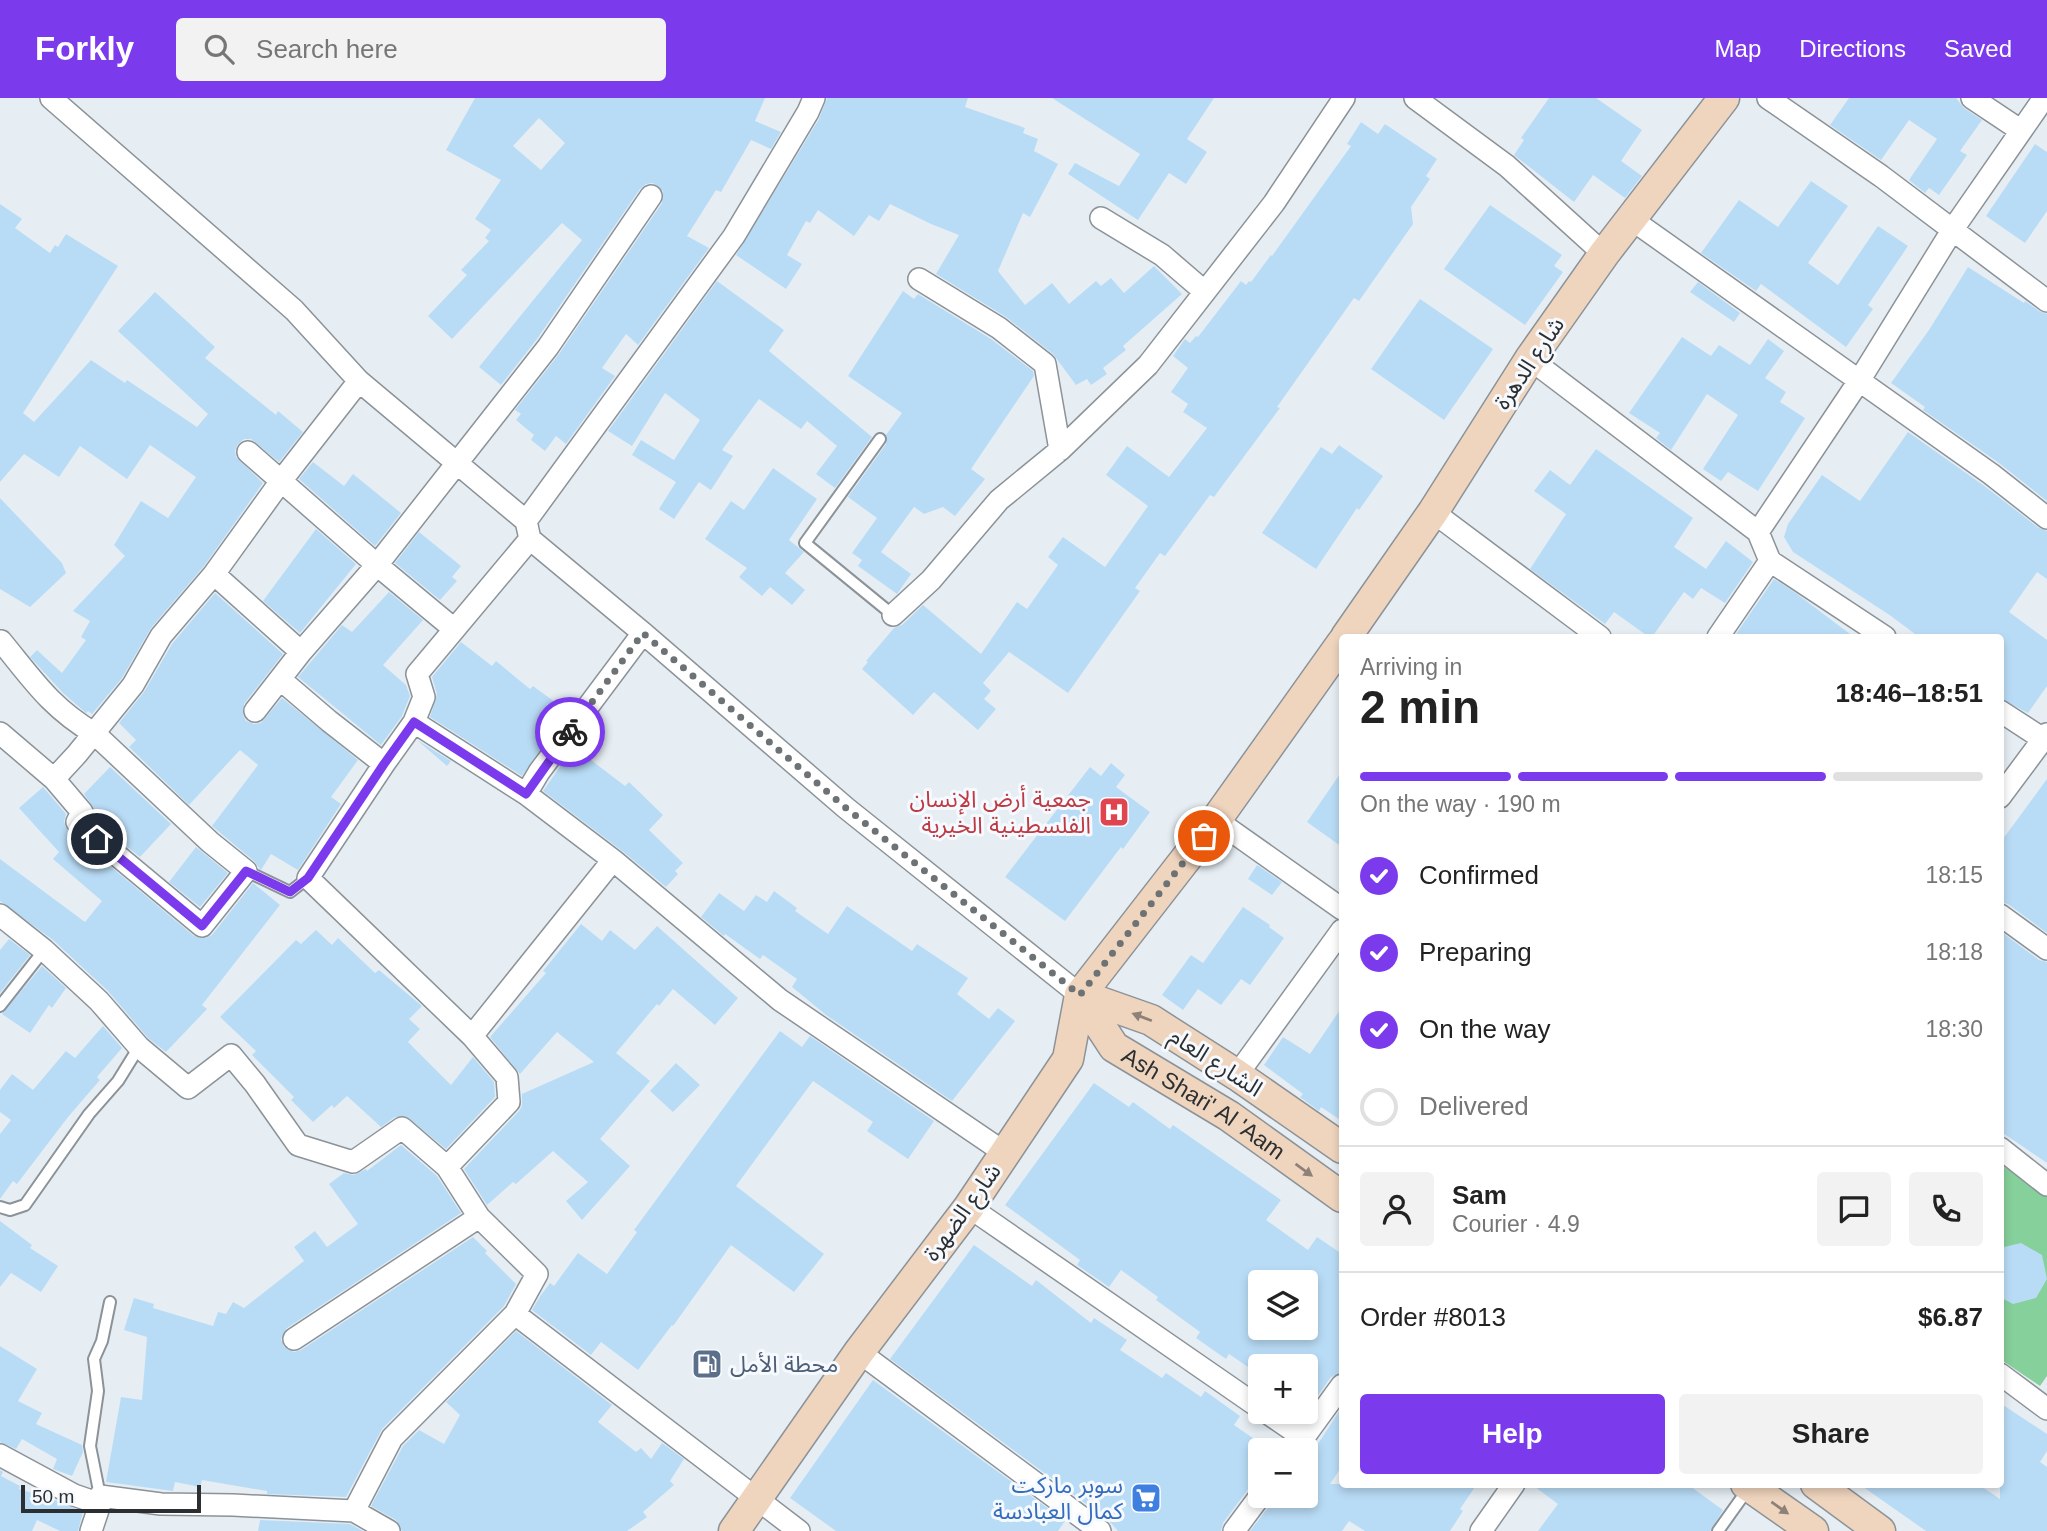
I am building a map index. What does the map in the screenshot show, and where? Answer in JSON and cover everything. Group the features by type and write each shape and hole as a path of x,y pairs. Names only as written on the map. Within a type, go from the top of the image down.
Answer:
{"street":[{"path":"51,98 294,310 359,381 458,464 643,633 846,808 1080,995"},
{"path":"447,1167 509,1102 507,1077 472,1036 308,878 414,722 424,697 416,674 454,629 528,530 734,236 814,98"},
{"path":"893,615 931,580 999,500 1060,450 1148,365 1274,202 1344,98"},
{"path":"1415,98 1507,166 1604,254"},
{"path":"1768,98 1881,176 2047,301"},
{"path":"1972,98 2020,130"},
{"path":"1758,532 1859,381 1953,229 2044,98"},
{"name":"شارع الدهرة","path":"1350,634 1433,512 1530,359 1716,101"},
{"path":"254,711 458,464 548,347 652,196"},
{"path":"1101,218 1163,255 1205,292"},
{"path":"1631,219 1991,474 2047,518"},
{"path":"919,279 999,328 1045,364 1060,450"},
{"path":"1530,359 1758,532 1770,561 1875,634"},
{"path":"54,779 95,734 133,685 161,636 214,574 281,481 359,381"},
{"path":"248,452 454,629"},
{"path":"1433,512 1596,634"},
{"path":"1720,634 1770,561"},
{"path":"214,574 301,652"},
{"path":"526,794 643,633"},
{"path":"0,733 54,779 82,812 77,821 202,926 246,871 210,842 95,734 73,720 44,695 1,641"},
{"name":"شارع الدهرة","path":"1167,885 1339,651"},
{"path":"281,680 384,764"},
{"path":"2004,713 2045,736 2004,792"},
{"path":"414,722 526,794 613,860 780,1000 1004,1153"},
{"path":"1216,820 1339,907"},
{"path":"472,1036 613,860"},
{"name":"شارع الضهرة","path":"734,1531 859,1352 969,1207 1068,1059 1080,995 1167,885"},
{"path":"0,915 44,950 99,1001 139,1047 188,1088 230,1055 255,1084 298,1145 353,1162 402,1128 447,1167 479,1217 537,1274 515,1314 391,1438 354,1511"},
{"path":"2004,918 2047,949"},
{"path":"1237,1074 1339,934"},
{"name":"الشارع العام","path":"1080,995 1151,1020 1237,1074 1339,1146"},
{"name":"Ash Shari' Al 'Aam","path":"1080,995 1114,1047 1229,1116 1339,1195"},
{"path":"2004,1151 2047,1185"},
{"path":"969,1207 1248,1400"},
{"path":"294,1339 479,1217"},
{"path":"515,1314 799,1531"},
{"path":"859,1352 1100,1531"},
{"path":"2004,1377 2047,1409"},
{"path":"1303,1438 1339,1389"},
{"path":"1278,1424 1293,1438"},
{"path":"0,1455 74,1495 100,1500 161,1504 354,1511 389,1531"},
{"path":"1481,1531 1511,1488"},
{"path":"1752,1488 1813,1531"},
{"path":"1821,1488 1880,1531"},
{"path":"90,1531 100,1500"},
{"path":"1234,1531 1251,1508"}],"lane":[{"path":"880,439 805,543 893,615"},
{"path":"246,871 290,892 308,878"},
{"path":"0,1006 44,950"},
{"path":"0,1207 10,1210 25,1205 89,1114 118,1081 139,1047"},
{"path":"100,1500 90,1446 98,1391 94,1359 102,1341 110,1302"},
{"path":"1718,1531 1746,1488"}],"green space":[{"path":"2004,1167 2047,1196 2047,1376 2040,1386 2004,1362"}],"building":[{"path":"475,98 765,98 755,121 781,132 771,149 751,140 721,192 716,190 687,236 709,248 638,345 626,334 602,368 615,376 566,444 556,436 545,451 531,440 534,435 516,420 521,414 515,410 559,354 662,203 663,191 653,183 640,189 537,339 501,385 479,367 582,240 562,223 452,339 428,316 467,275 461,270 489,241 485,238 491,230 475,219 501,180 446,150","holes":["539,118 565,143 541,170 513,146"]},
{"path":"827,98 968,98 965,107 1025,128 1023,133 1038,139 1034,151 1058,164 1030,217 1023,213 998,271 1025,305 1052,283 1069,304 1096,281 1101,286 1111,278 1124,293 1154,266 1182,294 1123,346 1126,350 1103,368 1107,374 1091,385 1087,379 1076,385 1053,354 1006,317 936,274 959,235 890,204 879,221 869,215 854,236 818,210 810,223 806,221 787,255 802,264 786,289 736,255 819,119"},
{"path":"1052,98 1214,98 1187,139 1207,152 1186,184 1169,173 1138,220 1068,174 1075,163 1119,186 1140,154"},
{"path":"1549,98 1596,98 1642,130 1621,161 1642,176 1625,198 1593,175 1574,202 1514,155 1524,140 1521,138"},
{"path":"1849,98 1956,98 1964,108 1982,120 1960,151 1967,155 1939,195 1929,188 1925,193 1909,180 1937,139 1909,120 1881,160 1830,125"},
{"path":"1361,122 1378,134 1385,124 1437,159 1426,176 1430,179 1411,207 1413,224 1359,301 1354,298 1277,407 1280,408 1214,497 1210,495 1165,556 1160,553 1135,588 1140,591 1068,693 1009,652 983,683 991,691 984,699 996,709 978,730 934,692 913,715 862,669 868,662 866,661 894,628 902,625 923,605 981,654 1017,602 1027,609 1058,565 1048,557 1063,537 1105,567 1148,506 1106,475 1127,446 1169,477 1207,428 1183,412 1188,404 1171,392 1188,368 1173,356 1185,339 1190,343 1198,337 1241,281 1246,285 1251,282 1272,256 1351,146 1347,144"},
{"path":"2035,144 2047,152 2047,211 2025,243 1986,216"},
{"path":"1811,181 1848,206 1808,263 1838,285 1878,226 1908,246 1868,305 1873,309 1846,347 1761,284 1756,291 1701,253 1739,200 1778,227"},
{"path":"0,204 22,219 15,228 50,253 55,245 58,247 66,234 118,266 23,413 34,422 91,360 125,383 127,380 197,427 208,414 118,331 155,292 215,347 205,358 276,415 278,411 303,432 279,462 251,439 244,439 238,444 236,457 263,483 204,566 151,628 122,678 92,714 88,711 86,713 63,693 30,657 37,650 62,673 86,640 81,637 90,621 73,611 125,556 114,545 141,501 168,518 196,477 150,445 127,479 80,446 59,477 24,454 0,482"},
{"path":"1490,205 1562,255 1554,266 1563,272 1525,325 1444,269"},
{"path":"1968,267 2024,303 2025,301 2047,314 2047,501 1999,463 1923,410 1925,407 1891,383 1929,330"},
{"path":"717,281 784,330 769,351 872,437 835,488 816,474 837,446 807,421 801,429 759,399 722,450 733,456 711,490 699,482 674,519 659,509 676,482 632,455 641,440 674,460 700,420 665,393 632,446 608,431"},
{"path":"1698,282 1740,313 1734,322 1690,292"},
{"path":"903,291 914,299 918,294 991,339 1033,371 1034,376 971,469 985,479 955,516 943,507 924,514 914,507 881,552 911,574 897,594 858,566 862,560 852,553 877,518 848,497 886,444 886,435 902,413 848,376"},
{"path":"1420,299 1493,349 1444,420 1371,369"},
{"path":"1682,337 1711,356 1719,345 1750,365 1768,339 1784,351 1765,378 1786,392 1780,402 1805,418 1758,491 1728,472 1721,481 1703,469 1738,415 1707,394 1671,450 1656,438 1660,433 1629,413"},
{"path":"1908,432 2039,528 2047,531 2047,579 2037,572 2009,612 2047,640 2047,686 2028,713 2004,700 2004,634 1915,634 1793,552 1784,537 1788,524 1822,475 1860,501"},
{"path":"1339,445 1383,476 1359,510 1357,508 1316,569 1262,533 1321,447 1332,454"},
{"path":"1596,449 1693,518 1674,547 1706,569 1726,541 1753,562 1725,603 1701,588 1693,599 1684,592 1654,634 1645,634 1614,612 1605,624 1530,569 1566,514 1534,491 1550,470 1570,485"},
{"path":"313,462 344,486 353,474 401,513 375,546 299,479"},
{"path":"773,468 817,499 789,540 804,552 785,573 805,590 792,605 770,587 762,596 739,577 747,568 705,539 731,501 744,510"},
{"path":"0,498 62,563 66,573 30,607 0,589"},
{"path":"316,529 356,564 300,633 263,601"},
{"path":"419,532 461,566 452,577 457,581 440,600 395,563"},
{"path":"1774,579 1850,634 1736,634"},
{"path":"389,592 423,620 383,665 406,685 410,696 402,716 381,745 298,677 342,625 352,632"},
{"path":"215,593 283,654 244,704 243,715 246,721 261,723 282,698 358,760 331,797 341,804 298,870 271,854 261,870 212,826 258,765 240,750 189,805 129,747 136,740 119,723 144,692 172,644"},
{"path":"461,642 492,666 496,661 530,689 533,686 563,708 548,728 553,731 522,776 430,717 437,694 432,677"},
{"path":"417,740 451,761 447,766"},
{"path":"574,747 625,786 629,782 663,815 649,830 683,863 675,871 678,874 666,887 543,791"},
{"path":"1111,763 1125,775 1116,787 1150,812 1065,921 1005,877 1090,767 1101,776"},
{"path":"110,767 171,824 140,857 93,819 95,810 84,794"},
{"path":"1339,775 1339,845 1307,822"},
{"path":"2047,779 2047,933 2004,903 2004,838"},
{"path":"43,787 66,814 64,822 69,832 194,936 206,938 212,935 253,883 280,905 202,1005 207,1009 166,1052 148,1038 108,991 53,940 0,901 0,859 85,922 102,901 53,859 59,852 19,808"},
{"path":"196,847 228,873 200,907 169,882"},
{"path":"1257,865 1282,882 1272,895 1248,879"},
{"path":"774,891 797,908 795,911 828,934 847,906 912,951 917,944 968,978 957,994 989,1019 998,1008 1015,1021 952,1101 826,1015 792,987 797,979 763,955 760,959 725,934 724,936 701,917 719,893 744,911 756,895 767,902"},
{"path":"1243,907 1284,938 1250,985 1241,979 1221,1005 1198,989 1183,1010 1162,995 1191,955 1203,963"},
{"path":"581,924 602,941 610,930 635,950 657,926 738,998 715,1025 673,989 616,1053 650,1081 600,1139 630,1166 582,1220 566,1201 588,1182 553,1151 516,1184 513,1182 487,1205 464,1169 519,1111 522,1094 594,1062 557,1032 520,1074 490,1037 546,973 543,971"},
{"path":"316,930 332,945 338,938 375,973 379,970 422,1006 409,1019 420,1029 408,1042 451,1085 473,1057 494,1082 495,1097 446,1149 406,1116 395,1117 381,1127 347,1096 313,1122 291,1100 294,1097 252,1055 256,1051 220,1017 296,940 301,944"},
{"path":"2004,934 2039,960 2047,962 2047,1163 2004,1134"},
{"path":"9,939 30,955 0,993 0,950"},
{"path":"42,966 66,988 52,1008 49,1005 30,1033 2,1014"},
{"path":"1339,1011 1339,1119 1321,1107 1319,1111 1300,1097 1303,1094 1264,1065 1283,1037 1310,1054"},
{"path":"103,1026 122,1048 97,1077 100,1080 17,1184 13,1181 0,1199 0,1134 11,1120 0,1112 0,1090 12,1074 33,1090 66,1051 75,1058"},
{"path":"780,1031 802,1047 810,1036 934,1121 908,1159 867,1131 873,1122 813,1081 736,1186 824,1254 794,1292 731,1245 638,1370 601,1342 591,1355 532,1310 550,1283 554,1286 578,1253 607,1274 637,1232 634,1230"},
{"path":"676,1063 700,1085 673,1112 650,1091"},
{"path":"1094,1083 1129,1107 1133,1102 1170,1129 1173,1125 1281,1200 1266,1220 1308,1250 1317,1237 1339,1252 1339,1373 1331,1377 1318,1395 1318,1354 1248,1354 1248,1367 1229,1354 1226,1359 1196,1338 1200,1332 1121,1270 1109,1287 1077,1265 1080,1260 1005,1205"},
{"path":"401,1145 437,1176 461,1213 287,1328 281,1339 284,1347 294,1352 301,1350 473,1237 516,1284 504,1306 382,1429 346,1497 267,1494 267,1491 202,1480 200,1487 175,1482 173,1491 106,1482 121,1397 142,1400 147,1337 124,1330 134,1298 154,1304 153,1308 213,1326 218,1312 226,1314 233,1302 244,1308 304,1261 294,1247 315,1231 327,1247 358,1224 329,1184 344,1173 354,1175 366,1169 367,1171"},
{"path":"0,1221 32,1245 30,1248 58,1266 41,1292 11,1273 0,1287"},
{"path":"2021,1243 2042,1255 2047,1279 2036,1298 2013,1304 2004,1299 2004,1247"},
{"path":"974,1245 1032,1286 1036,1280 1091,1323 1094,1318 1127,1340 1120,1350 1162,1378 1166,1373 1201,1397 1205,1391 1240,1416 1234,1425 1253,1438 1248,1438 1248,1489 1223,1523 1221,1531 1118,1531 1108,1520 890,1359"},
{"path":"516,1331 612,1405 598,1422 636,1452 641,1448 651,1459 662,1443 684,1459 670,1481 674,1485 643,1512 647,1517 627,1531 402,1531 396,1520 371,1506 403,1446 419,1430 444,1444 460,1415 446,1402"},
{"path":"0,1346 37,1369 18,1401 42,1413 36,1424 82,1445 83,1452 72,1476 53,1469 57,1459 22,1439 16,1449 0,1442"},
{"path":"873,1380 1065,1521 1058,1531 836,1531 790,1498"},
{"path":"2004,1406 2047,1434 2047,1451 2040,1462 2047,1467 2047,1531 1926,1531 1865,1488 1984,1488 2000,1499 2000,1488 2004,1488"},
{"path":"1339,1412 1339,1470 1330,1484 1339,1484 1339,1488 1474,1488 1460,1509 1463,1511 1450,1531 1365,1531 1349,1521 1342,1531 1250,1531 1268,1508 1318,1508 1318,1444"},
{"path":"0,1470 3,1472 1,1476 20,1486 19,1489 83,1512 78,1531 60,1531 37,1520 32,1531 0,1531"},
{"path":"1536,1488 1693,1488 1723,1510 1710,1531 1538,1531 1558,1504"},
{"path":"260,1520 350,1524 363,1531 258,1531"}],"way so far":[{"path":"570,732 643,633 846,808 1080,995 1204,836"}],"place":[{"name":"جمعية أرض الإنسان الفلسطينية الخيرية","path":"1114,812"},
{"name":"محطة الأمل","path":"707,1364"},
{"name":"سوبر ماركت كمال العبادسة","path":"1146,1498"}],"route":[{"path":"97,839 202,926 246,871 290,892 308,878 414,722 526,794 570,732"}]}
